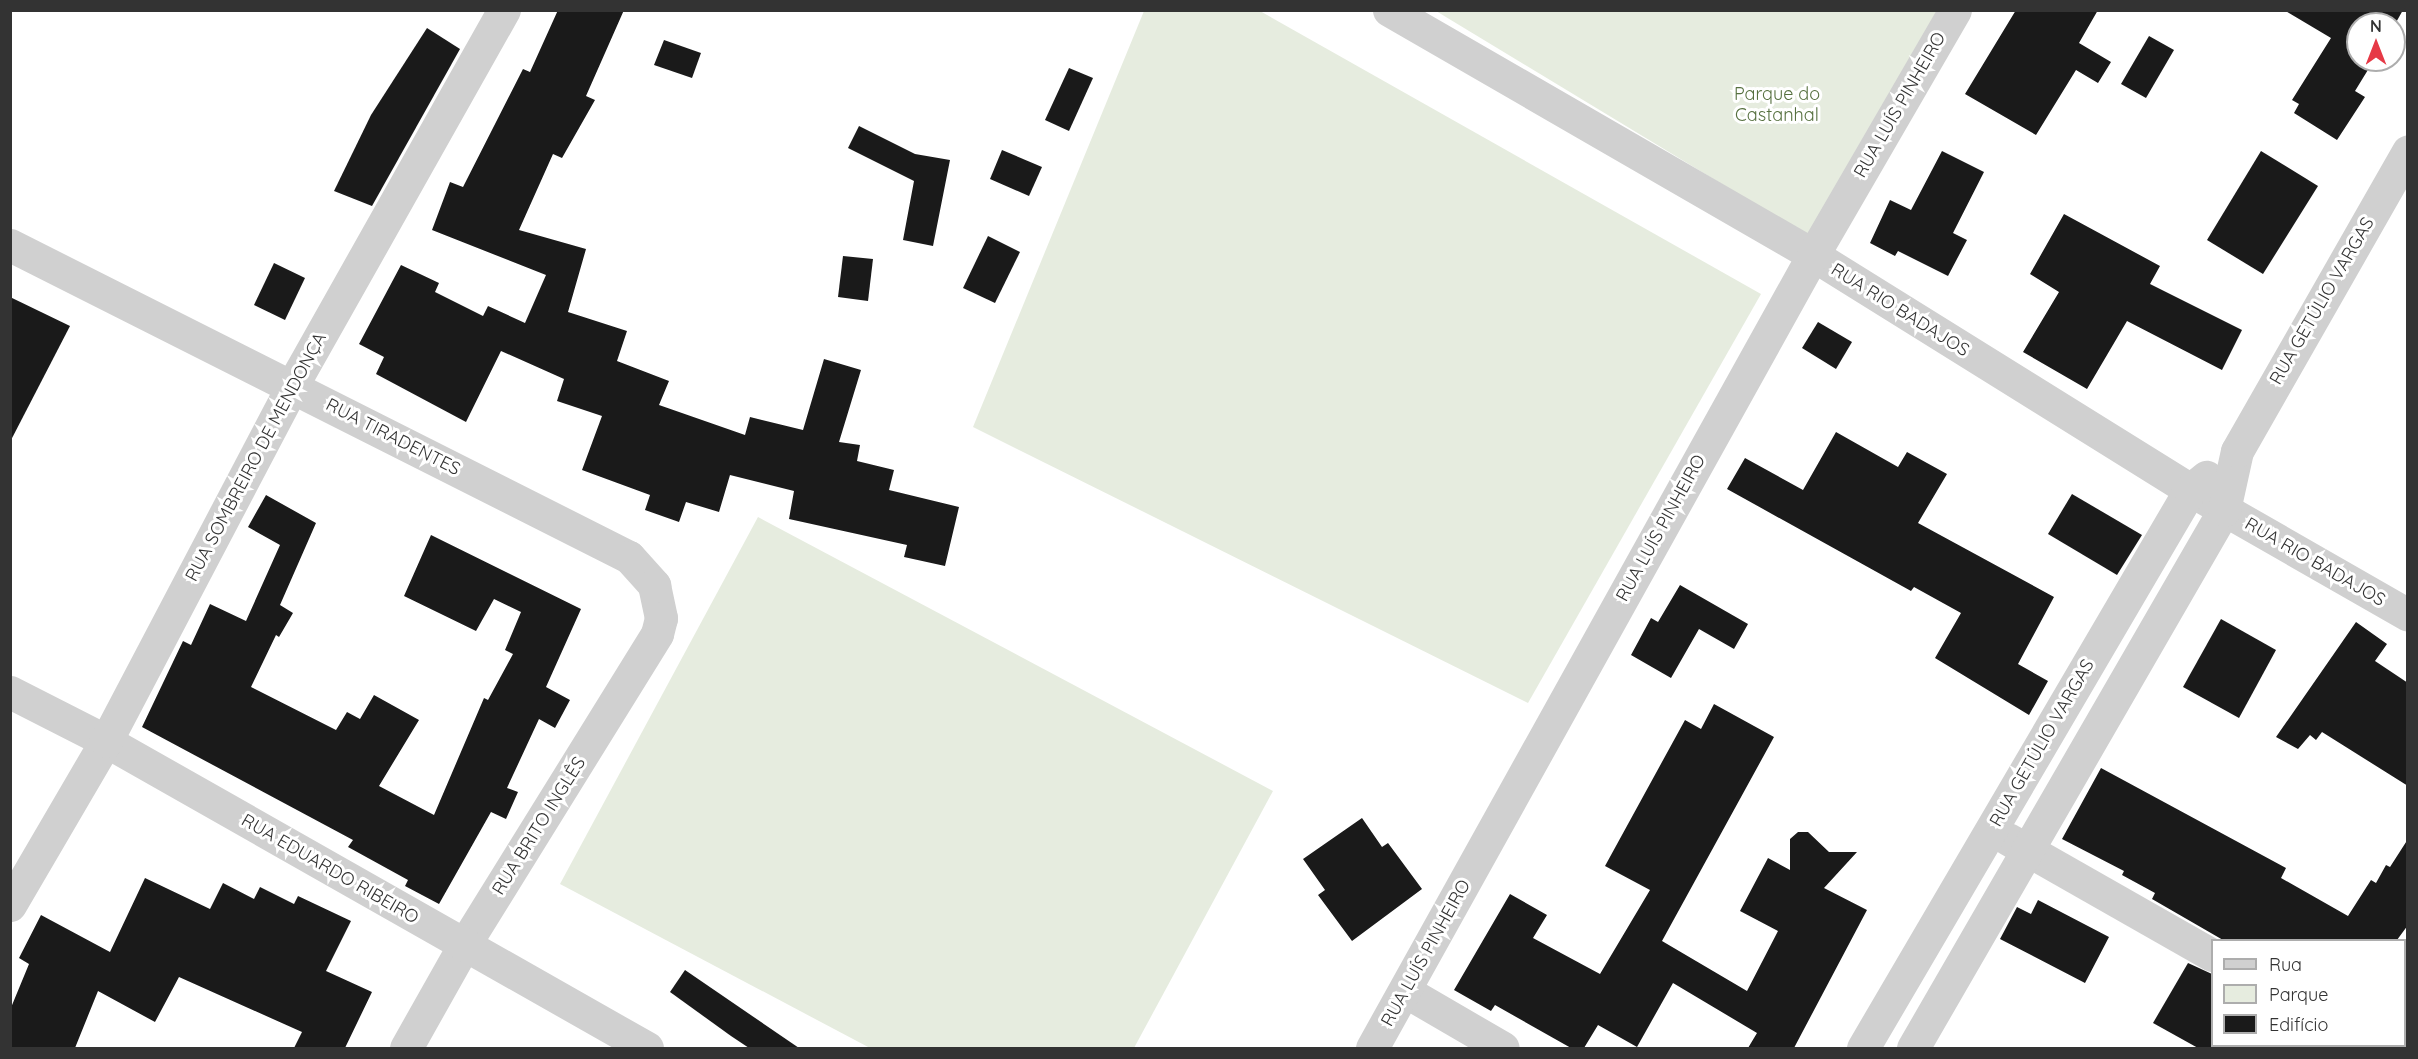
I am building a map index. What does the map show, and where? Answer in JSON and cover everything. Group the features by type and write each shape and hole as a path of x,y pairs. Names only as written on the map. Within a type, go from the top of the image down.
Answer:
{"street":[{"name":"RUA SOMBREIRO DE MENDONÇA","path":"10,905 105,741 292,386 504,10"},
{"name":"RUA RIO BADAJOS","path":"1389,10 1813,255 2190,490 2408,615"},
{"name":"RUA LUÍS PINHEIRO","path":"1372,1048 1813,255 1954,10"},
{"name":"RUA GETÚLIO VARGAS","path":"1913,1048 2224,510 2237,451 2408,151"},
{"name":"RUA TIRADENTES","path":"10,245 629,556 645,571 659,602"},
{"name":"RUA GETÚLIO VARGAS","path":"1863,1048 2190,490 2237,451"},
{"name":"RUA BRITO INGLÊS","path":"406,1048 464,945 647,653 662,618 659,602"},
{"name":"RUA EDUARDO RIBEIRO","path":"10,692 105,741 647,1048"},
{"path":"1991,830 2211,954"},
{"path":"1405,991 1503,1048"}],"green space":[{"path":"1144,11 1260,11 1761,294 1528,703 973,427"},
{"name":"Parque do Castanhal","path":"1436,11 1942,11 1811,238"},
{"path":"758,517 1273,791 1134,1048 870,1048 560,884"}],"building":[{"path":"558,10 624,10 586,96 595,100 562,158 553,154 519,230 586,249 568,312 627,331 617,361 669,381 659,405 745,435 750,417 803,430 824,359 861,370 839,442 860,445 857,461 894,470 889,490 959,507 945,566 904,557 907,545 789,519 794,491 730,475 719,512 686,502 679,522 645,510 650,495 582,470 602,416 557,401 564,379 501,351 466,422 376,374 384,357 359,344 401,265 439,283 435,292 483,316 488,306 525,323 546,275 432,230 450,182 463,187 523,69 530,72"},
{"path":"2016,10 2098,10 2079,43 2111,62 2098,83 2076,70 2036,135 1965,94"},
{"path":"2284,10 2403,10 2402,12 2346,12 2346,72 2367,72 2355,91 2365,97 2337,140 2294,113 2299,104 2292,100 2331,38"},
{"path":"427,28 460,49 372,206 334,191 371,115"},
{"path":"2149,36 2174,50 2146,98 2121,84"},
{"path":"664,40 701,53 692,78 654,65"},
{"path":"1069,68 1093,78 1069,131 1045,120"},
{"path":"859,126 915,154 950,160 933,246 903,240 914,181 848,148"},
{"path":"1002,150 1042,167 1029,196 990,179"},
{"path":"1942,151 1984,172 1953,233 1967,240 1948,276 1898,251 1895,256 1870,243 1890,200 1911,210"},
{"path":"2261,151 2318,186 2263,274 2207,240"},
{"path":"2064,214 2160,266 2150,284 2242,330 2222,370 2127,321 2087,389 2023,352 2059,292 2030,274"},
{"path":"988,236 1020,252 995,303 963,288"},
{"path":"843,256 873,259 868,301 838,297"},
{"path":"274,263 305,278 285,320 254,305"},
{"path":"10,297 70,326 10,442"},
{"path":"1818,322 1852,342 1836,369 1802,348"},
{"path":"1836,432 1898,467 1907,452 1947,474 1918,523 2054,597 2018,664 2048,681 2029,715 1935,658 1961,613 1914,587 1911,591 1727,489 1745,458 1803,490"},
{"path":"2072,494 2142,535 2117,575 2048,534"},
{"path":"266,495 316,523 280,605 293,613 279,637 276,635 251,687 336,730 347,712 360,719 374,695 419,720 379,786 434,815 484,698 488,700 513,654 505,650 521,612 494,599 476,631 404,596 431,535 581,609 546,687 570,700 555,728 539,719 507,788 518,792 506,819 491,812 439,904 405,886 408,880 348,847 353,840 142,727 183,641 191,645 210,604 246,621 280,545 248,527"},
{"path":"1680,585 1748,624 1734,649 1699,629 1671,678 1631,655 1651,618 1658,622"},
{"path":"2221,619 2276,650 2239,718 2183,687"},
{"path":"2356,622 2387,644 2375,661 2408,683 2408,786 2322,732 2316,740 2310,735 2298,749 2276,737"},
{"path":"1714,704 1774,737 1662,941 1747,991 1778,931 1740,911 1768,858 1790,870 1790,839 1798,832 1808,832 1829,852 1857,852 1824,888 1867,910 1794,1048 1748,1048 1757,1033 1673,983 1637,1047 1598,1025 1584,1048 1571,1048 1495,1005 1491,1011 1454,990 1510,894 1547,915 1533,938 1600,974 1650,890 1605,866 1685,720 1701,729"},
{"path":"2101,768 2286,868 2281,878 2348,916 2371,880 2376,883 2386,865 2390,867 2408,839 2408,925 2398,939 2221,939 2152,899 2155,893 2122,875 2124,871 2062,839"},
{"path":"1362,818 1382,847 1388,843 1422,889 1352,941 1318,895 1325,890 1303,859"},
{"path":"145,878 210,909 223,883 254,899 260,887 294,904 298,896 351,921 326,971 372,992 345,1048 294,1048 302,1032 179,977 155,1022 98,991 75,1048 10,1048 10,1010 29,964 19,958 41,915 110,952"},
{"path":"2038,900 2109,937 2085,983 2000,939 2017,907 2031,914"},
{"path":"2188,963 2211,974 2212,1048 2198,1048 2153,1023"},
{"path":"685,970 799,1048 749,1048 731,1036 670,992"}]}
